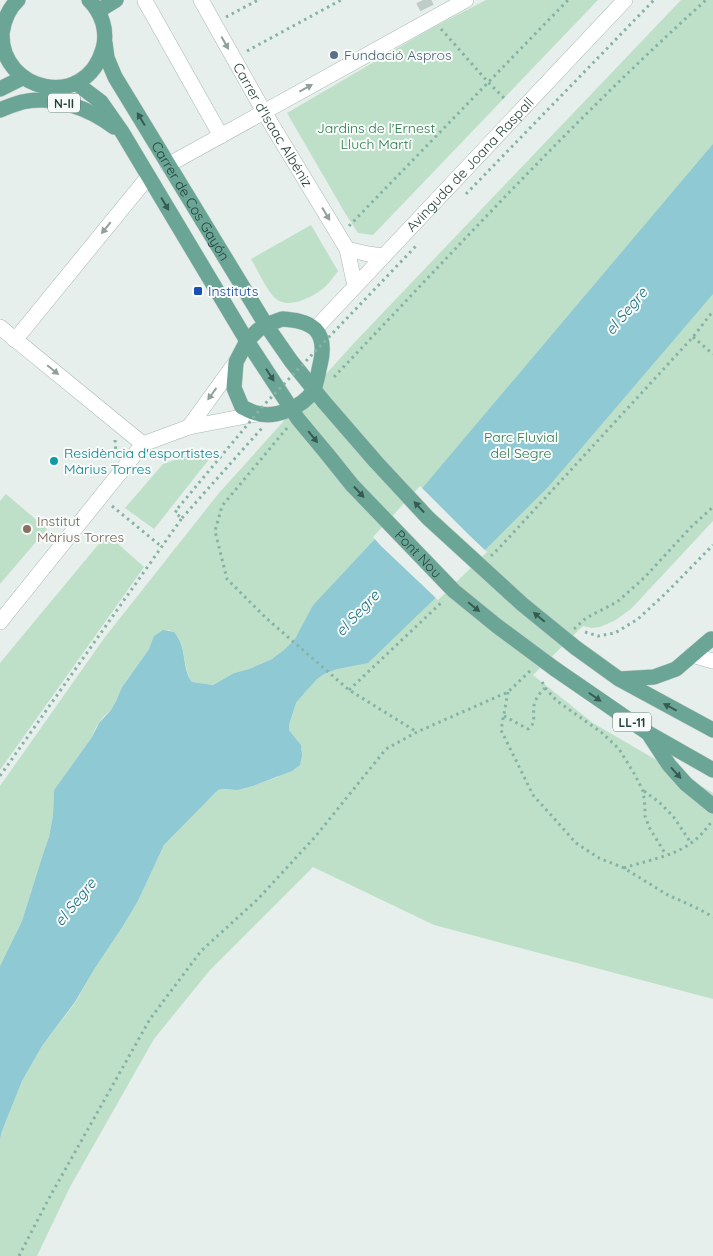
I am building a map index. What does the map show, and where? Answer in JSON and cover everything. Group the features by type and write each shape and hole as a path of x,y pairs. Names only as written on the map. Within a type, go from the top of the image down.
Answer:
{"main road":[{"path":"18,0 12,6 4,22 1,41 8,61 14,71 22,78 39,86 58,88 76,83 90,73 100,59 105,43"},
{"path":"94,5 116,0"},
{"name":"Carrer de Cos Gayón","path":"94,5 104,26 107,58 115,78 266,326 319,395"},
{"path":"0,89 22,78"},
{"name":"Carrer de Cos Gayón","path":"76,83 101,102 122,132 248,341 296,415"},
{"name":"N-II","path":"0,110 22,102 44,100 62,103 84,109 122,132"},
{"path":"282,319 300,321 315,329 322,342 319,395 305,400 296,415 274,414 261,420 242,407 234,388 236,362 248,341 258,330 282,319"},
{"name":"LL-11","path":"319,395 376,462 428,518 522,604 576,648 619,679 713,730"},
{"name":"Pont Nou","path":"296,415 352,485 454,591 555,669 648,733"},
{"path":"619,679 654,677 676,669 712,641"},
{"path":"648,733 669,766 686,784 713,806"},
{"name":"LL-11","path":"648,733 713,770"}],"street":[{"name":"Carrer d'Isaac Albéniz","path":"201,0 264,112 347,249 355,286"},
{"path":"168,165 264,112 430,13 466,0"},
{"name":"Avinguda de Joana Raspall","path":"315,329 625,0"},
{"path":"145,1 221,136"},
{"path":"15,340 148,176"},
{"path":"347,249 383,256"},
{"path":"0,327 143,444"},
{"path":"189,427 236,362"},
{"path":"0,622 143,444 189,427 261,420"},
{"path":"692,655 713,661"}],"path":[{"path":"214,23 258,0"},
{"path":"233,58 341,0"},
{"path":"348,226 568,0"},
{"path":"463,197 654,0"},
{"path":"319,395 536,165 659,42 706,0"},
{"path":"442,31 505,99"},
{"path":"182,518 175,513 178,508 263,406 422,239"},
{"path":"488,558 693,338 713,311"},
{"path":"693,338 713,354"},
{"path":"296,415 222,506 215,531 227,579 266,618 349,690 417,732"},
{"path":"0,776 182,518 261,420"},
{"path":"111,505 162,547"},
{"path":"572,632 586,618 617,602 644,578 691,527 713,507"},
{"path":"585,632 598,636 614,633 638,619 712,547"},
{"path":"349,690 446,598"},
{"path":"19,1256 48,1200 150,1019 201,952 258,899 315,837 386,749 417,732 508,692 536,665"},
{"path":"541,678 544,688 557,701 601,732 619,748 643,791 646,806 645,816 649,827 666,855"},
{"path":"504,716 522,727 528,729 532,727 534,703 544,688"},
{"path":"508,692 501,730 533,795 576,843 599,858 624,868 666,894 713,917"},
{"path":"643,791 659,802 673,816 691,843"},
{"path":"624,868 666,855 691,843 703,833 713,820"}],"green space":[{"name":"Jardins de l'Ernest Lluch Martí","path":"486,0 598,0 373,235 358,233 287,113 432,28"},
{"name":"Parc Fluvial del Segre","path":"681,0 713,0 713,521 631,609 614,621 600,627 591,628 583,626 533,675 593,723 713,793 713,999 434,925 313,867 210,970 154,1039 70,1187 37,1256 0,1256 0,1139 22,1081 42,1046 75,1003 95,968 123,926 138,901 164,845 218,790 233,790 253,786 278,777 302,750 298,741 289,730 289,725 296,703 311,685 274,658 249,669 234,673 213,685 192,682 186,669 179,638 168,630 149,649 128,678 111,710 103,717 92,737 54,790 53,815 49,837 22,921 0,966 0,786 105,637 219,493 354,343"},
{"path":"311,225 338,271 326,286 307,298 292,303 279,301 267,288 251,259"},
{"path":"214,453 154,529 125,508 163,464 191,454"},
{"path":"6,494 47,529 0,584 0,501"},
{"path":"107,534 144,567 0,770 0,663"}],"water":[{"name":"el Segre","path":"713,144 713,294 549,486 482,553 368,663 337,669 324,674 307,690 296,703 289,725 289,730 301,745 300,765 292,771 253,786 237,790 218,790 164,845 138,901 123,926 75,1002 42,1046 22,1081 0,1139 0,966 22,921 49,837 53,815 54,790 92,737 99,723 111,710 122,687 149,649 154,636 163,630 174,632 181,645 187,671 192,682 213,685 234,673 272,659 284,650 295,639 316,602 419,492"}],"pier":[{"path":"420,486 487,552 438,600 373,537"}],"tunnel":[{"path":"423,0 427,8"}],"place":[{"name":"Fundació Aspros","path":"334,55"},
{"name":"Instituts","path":"198,291"},
{"name":"Residència d'esportistes Màrius Torres","path":"54,461"},
{"name":"Institut Màrius Torres","path":"27,529"}]}
